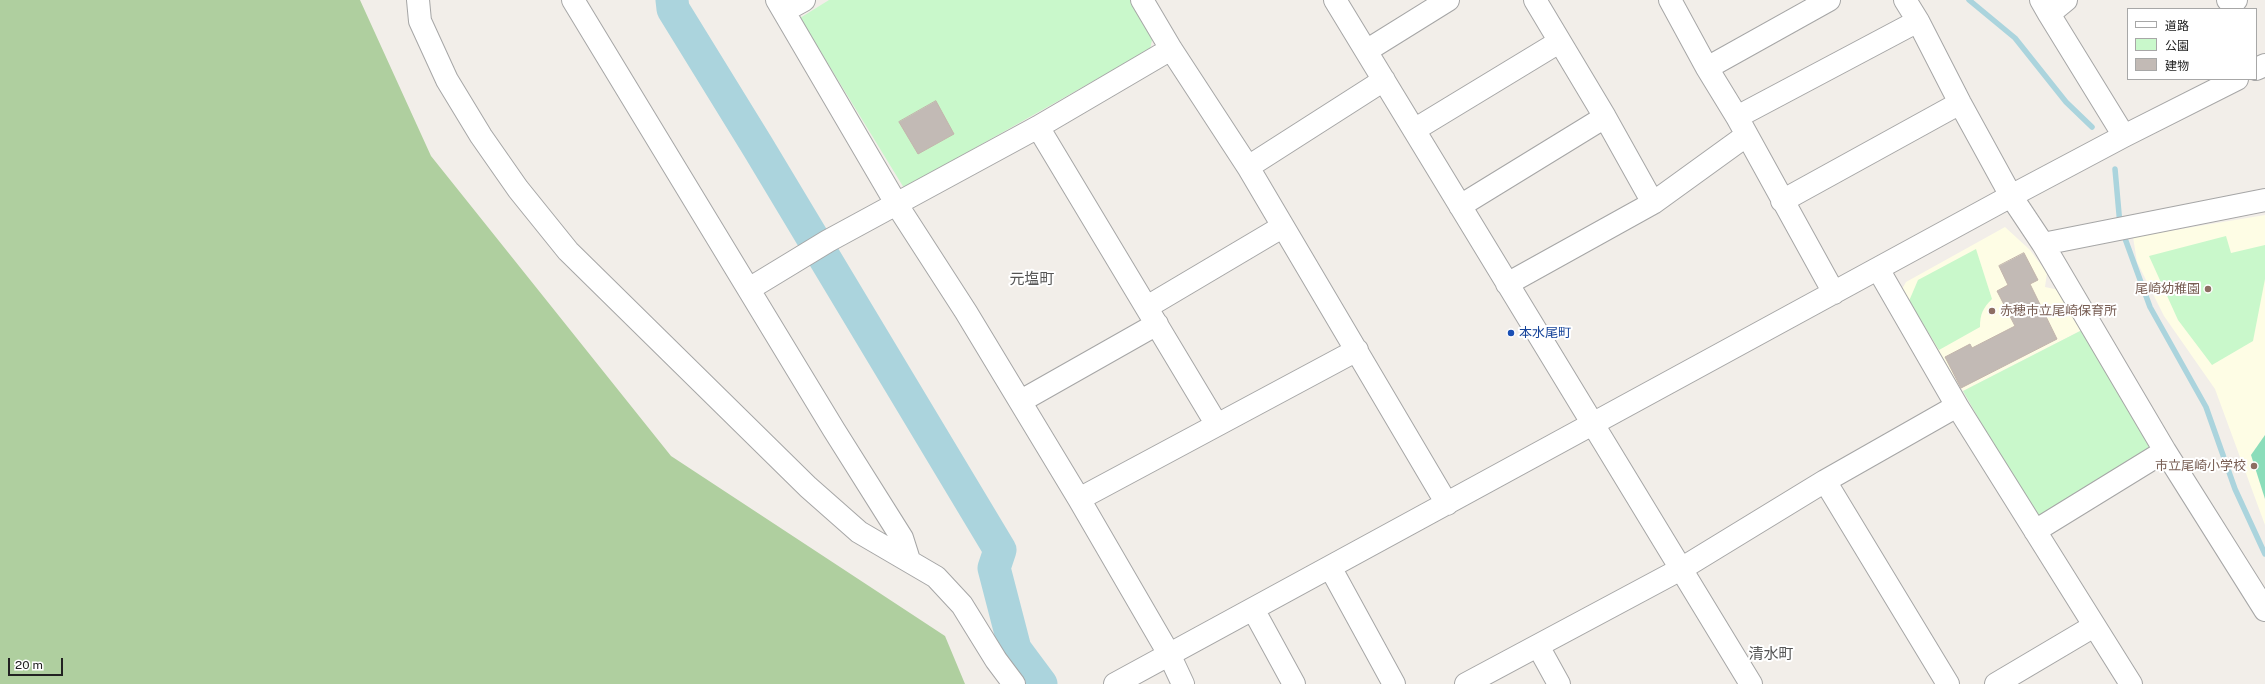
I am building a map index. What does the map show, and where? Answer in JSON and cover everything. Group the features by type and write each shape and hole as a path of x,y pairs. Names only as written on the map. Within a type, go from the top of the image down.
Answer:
{"street":[{"path":"418,0 420,21 447,80 481,136 568,251 808,487 859,532 936,577 962,605 996,660 1014,684"},
{"path":"573,0 902,538 909,560"},
{"path":"804,0 780,6 897,205 1021,401 1169,654 1183,684"},
{"path":"1142,0 1171,49 1248,167 1282,227 1357,350 1447,504"},
{"path":"1335,0 1750,684"},
{"path":"1366,51 1448,0"},
{"path":"1535,0 1605,117 1653,203"},
{"path":"1670,0 1707,68 1742,126 1834,293"},
{"path":"1707,68 1829,0"},
{"path":"1904,0 1918,20 1960,103 2011,196 2043,244 2164,451 2265,610"},
{"path":"2066,0 2045,7 2124,136"},
{"path":"2228,0 2236,0"},
{"path":"1508,284 1653,203 1742,126 1918,20"},
{"path":"1414,130 1559,42"},
{"path":"749,289 820,247 1038,127 1171,49"},
{"path":"1248,167 1384,80"},
{"path":"1115,684 2011,196 2124,136 2235,80"},
{"path":"1782,200 1960,103"},
{"path":"1460,206 1605,117"},
{"path":"1038,127 1217,425"},
{"path":"2043,244 2265,200"},
{"path":"1021,401 1282,227"},
{"path":"1878,269 1957,406 2131,684"},
{"path":"1079,499 1357,350"},
{"path":"1466,684 1681,569 1825,481 1957,406"},
{"path":"2035,531 2164,451"},
{"path":"1825,481 1948,684"},
{"path":"1330,567 1394,684"},
{"path":"1253,609 1294,684"},
{"path":"1996,684 2094,626"},
{"path":"1538,646 1559,684"}],"shaded area":[{"name":"尾崎幼稚園","path":"2265,215 2265,525 2215,389 2164,316 2137,262 2133,237"},
{"name":"赤穂市立尾崎保育所","path":"2005,227 2030,250 2047,273 2045,287 2059,290 2082,330 1963,391 1901,291 1906,282"}],"green space":[{"path":"0,0 360,0 431,156 671,456 945,636 965,684 0,684"},
{"path":"829,0 1132,0 1153,36 1150,49 904,188 800,18"},
{"path":"2226,236 2231,253 2265,245 2265,279 2253,341 2212,365 2178,320 2149,256"},
{"path":"1976,249 1992,299 1986,305 1983,312 1980,327 1939,350 1909,301 1918,280"},
{"path":"2082,330 2150,443 2147,453 2045,517 2034,516 1963,391"},
{"path":"2265,435 2265,499 2251,455"}],"building":[{"path":"936,101 954,134 918,154 899,122"},
{"path":"2024,253 2038,280 2030,284 2057,339 1961,388 1945,357 1970,344 1972,348 2015,326 1997,291 2008,285 1999,266"}],"waterway":[{"path":"672,0 673,9 758,147 1000,550 994,568 1015,649 1041,684"},
{"path":"1969,0 2015,38 2066,102 2092,127"},
{"path":"2115,169 2120,225"},
{"path":"2123,233 2150,307 2206,407 2235,489 2265,554"}],"place":[{"name":"尾崎幼稚園","path":"2208,289"},
{"name":"赤穂市立尾崎保育所","path":"1992,311"},
{"name":"本水尾町","path":"1511,333"},
{"name":"市立尾崎小学校","path":"2254,466"}],"district":[{"name":"元塩町","path":"1032,279"},
{"name":"清水町","path":"1771,654"}]}
